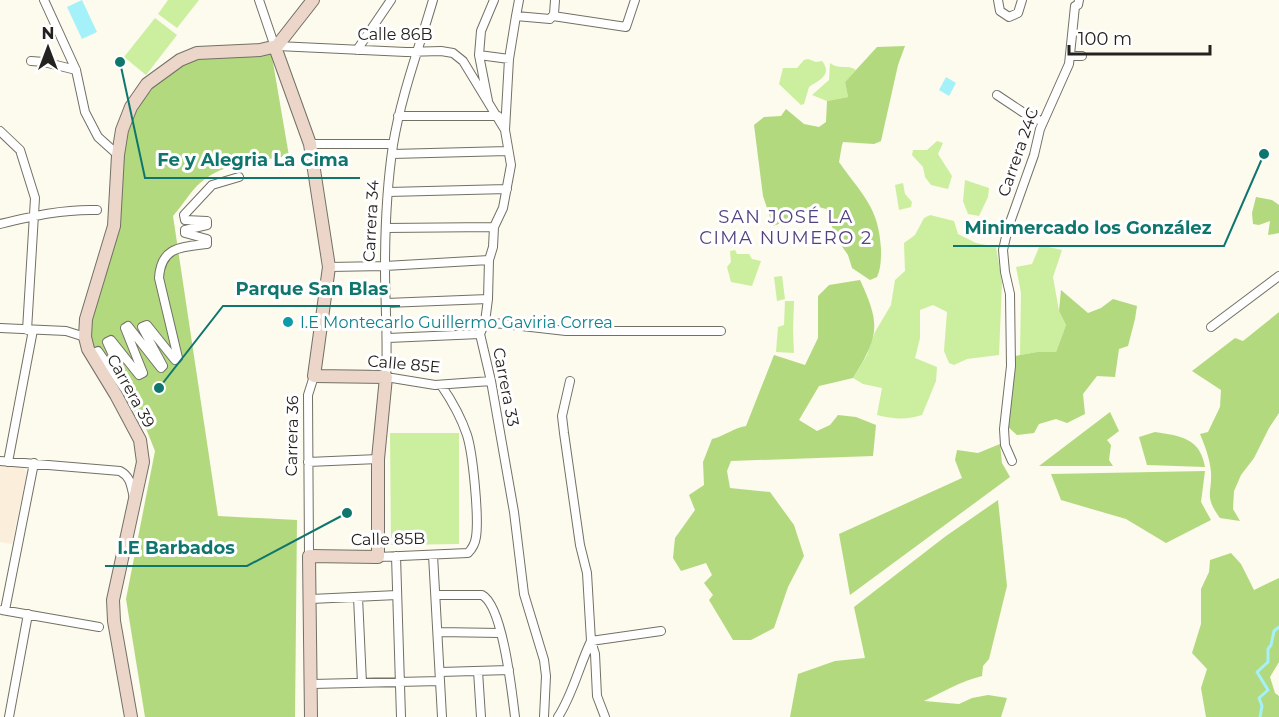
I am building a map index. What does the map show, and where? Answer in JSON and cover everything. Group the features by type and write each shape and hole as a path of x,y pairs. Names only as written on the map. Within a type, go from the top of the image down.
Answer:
{"main road":[{"path":"276,47 313,0"},
{"name":"Calle 86B","path":"118,154 122,130 128,115 147,84 180,60 197,53 276,47"},
{"name":"Carrera 36","path":"276,47 310,144 329,267 314,376"},
{"path":"85,336 86,319 114,226 118,154"},
{"name":"Carrera 39","path":"85,336 88,349 117,395 140,440 143,462 113,600 114,621 131,717"},
{"name":"Calle 85E","path":"314,376 386,377"},
{"name":"Carrera 34","path":"378,557 378,459 386,377"},
{"name":"Carrera 36","path":"309,556 311,717"},
{"name":"Calle 85B","path":"309,556 378,557"}],"street":[{"path":"44,0 76,70 86,112 98,137 118,154"},
{"path":"260,0 276,47"},
{"path":"357,50 391,0"},
{"name":"Carrera 34","path":"386,377 388,338 386,228 393,144 398,116 434,0"},
{"name":"Carrera 33","path":"494,0 481,31 479,55 486,79 488,101 505,130 511,165 501,216 494,227 493,247 489,260 485,322 480,334 491,381 514,512 524,594 544,660 546,676 544,717"},
{"path":"505,130 509,59 519,0"},
{"path":"553,16 555,0"},
{"path":"516,16 541,19 550,19 553,16 626,27 635,0"},
{"path":"998,0 1000,11 1009,17 1018,13 1022,0"},
{"name":"Carrera 24C","path":"1012,461 1005,445 1004,429 1011,366 1010,294 1003,250 1043,122 1069,64 1075,2"},
{"name":"Calle 86B","path":"276,47 453,53 463,61 488,101"},
{"path":"479,55 509,59"},
{"path":"1070,56 1082,56"},
{"path":"31,61 76,70"},
{"path":"997,95 1024,113 1043,122"},
{"path":"398,116 498,116"},
{"path":"0,131 20,150 34,198 30,330 4,461 120,471 127,474 130,480 135,504"},
{"path":"310,144 393,144"},
{"path":"392,154 508,151"},
{"path":"117,395 120,392 94,353 99,351 124,388 127,386 107,342 111,340 139,375 142,373 125,327 128,326 161,368 163,366 142,327 147,325 175,360 178,358 159,278 160,266 167,254 178,248 207,244 207,239 185,233 185,230 207,225 207,221 185,220 184,215 212,185 238,177"},
{"path":"388,192 507,189"},
{"path":"0,224 56,211 97,210"},
{"path":"386,228 494,227"},
{"path":"329,267 489,260"},
{"path":"1211,327 1279,276"},
{"path":"386,303 488,298"},
{"path":"485,322 566,331 721,331"},
{"path":"0,327 66,331 85,336"},
{"path":"388,338 480,334"},
{"name":"Carrera 36","path":"309,556 308,395 314,376"},
{"name":"Calle 85E","path":"386,377 441,385 491,381"},
{"path":"570,381 562,416 580,545 585,561 597,696 605,717"},
{"name":"Calle 85B","path":"378,557 468,553 473,548 477,537 476,500 468,438 458,412 441,385"},
{"path":"308,462 378,459"},
{"path":"34,463 3,610 99,627"},
{"path":"434,555 442,717"},
{"path":"396,556 401,717"},
{"path":"310,599 397,595"},
{"path":"436,595 482,595 488,598 495,613 509,670 515,717"},
{"path":"358,597 362,683"},
{"path":"9,717 28,614"},
{"path":"438,632 500,633"},
{"path":"591,641 661,632"},
{"path":"558,717 591,641"},
{"path":"312,684 400,682 478,671 509,670"},
{"path":"478,671 481,717"}],"shaded area":[{"path":"0,464 21,466 27,472 12,544 0,542"}],"green space":[{"path":"168,0 199,0 177,28 158,14"},
{"path":"155,18 177,35 146,75 124,57"},
{"path":"905,46 898,65 881,141 874,144 843,142 839,162 868,202 877,222 881,264 877,277 870,280 852,268 848,255 836,238 826,209 819,207 809,209 807,219 801,216 773,226 763,196 754,125 764,117 781,116 786,109 804,124 819,127 826,122 827,101 848,97 845,82 877,47"},
{"path":"271,51 289,156 230,167 209,176 196,187 173,216 218,516 297,520 295,717 145,717 126,599 155,451 147,431 93,346 90,336 90,319 120,226 121,156 125,131 149,86 198,56"},
{"path":"808,59 816,62 822,61 826,70 823,77 809,87 804,104 801,105 779,84 783,68 797,68"},
{"path":"830,63 856,70 845,82 848,97 827,101 812,95 829,80"},
{"path":"937,141 943,143 938,154 952,176 948,189 931,185 925,177 923,167 912,155 913,150 927,150"},
{"path":"965,180 989,188 988,197 979,216 968,214 963,201"},
{"path":"903,183 905,194 912,202 911,207 899,210 895,185"},
{"path":"1256,197 1272,200 1279,205 1279,233 1268,235 1270,221 1259,225 1253,224 1252,213"},
{"path":"930,215 954,221 958,234 976,243 996,247 1002,282 999,355 967,359 954,365 949,363 944,351 947,312 933,305 920,310 920,338 915,358 937,367 936,381 922,415 900,418 877,415 882,388 863,384 853,378 891,305 895,280 905,271 904,243 915,235 924,218"},
{"path":"1040,245 1062,250 1053,277 1059,311 1066,325 1056,352 1020,355 1021,293 1016,267 1032,264"},
{"path":"735,250 737,254 749,254 752,259 761,261 752,286 731,282 727,267 731,262 730,251"},
{"path":"782,276 785,299 777,301 774,277"},
{"path":"860,280 874,320 874,330 868,351 853,378 819,386 799,420 817,431 830,425 838,415 856,417 876,425 873,456 731,461 727,471 730,488 770,492 794,525 804,556 788,587 774,628 751,640 733,640 709,600 713,595 704,583 712,575 706,563 681,571 673,558 675,538 695,510 689,495 704,485 703,462 712,439 746,426 774,355 805,365 818,338 818,296 829,285"},
{"path":"1061,290 1088,313 1101,308 1113,299 1137,306 1128,346 1119,349 1115,377 1097,376 1083,394 1085,414 1067,423 1056,419 1039,424 1034,433 1017,435 1008,427 1015,356 1037,352 1056,352 1066,325 1059,311"},
{"path":"785,301 794,301 794,353 776,352 778,327 784,325"},
{"path":"1279,312 1279,413 1254,458 1241,475 1234,491 1233,509 1240,521 1220,518 1210,500 1210,467 1200,434 1208,432 1220,407 1221,390 1192,371 1235,338 1243,341"},
{"path":"1110,412 1119,431 1107,440 1111,445 1109,460 1113,466 1039,466"},
{"path":"1155,432 1181,437 1194,444 1199,450 1205,467 1147,465 1139,437"},
{"path":"390,433 459,433 459,544 391,545"},
{"path":"1000,444 1002,463 1010,477 850,595 839,534 962,478 955,460 957,450 978,453"},
{"path":"1205,471 1201,502 1211,520 1166,543 1126,519 1061,500 1051,474"},
{"path":"998,500 1007,586 989,659 983,666 982,676 924,701 959,704 972,698 988,695 1007,698 1001,717 790,717 798,674 835,661 865,658 854,607 946,536"},
{"path":"1231,553 1241,564 1254,590 1279,578 1279,662 1270,677 1275,693 1279,696 1279,717 1206,717 1201,688 1207,669 1192,653 1201,624 1201,589 1209,572 1210,560"}],"water":[{"path":"82,0 97,32 82,39 67,7"},
{"path":"946,77 956,83 949,96 939,90"}],"waterway":[{"path":"1260,717 1262,706 1259,698 1268,690 1257,672 1268,662 1268,649 1274,631 1279,627"}],"place":[{"name":"Fe y Alegria La Cima","path":"120,62"},
{"name":"Minimercado los González","path":"1264,154"},
{"name":"I.E Montecarlo Guillermo Gaviria Correa","path":"288,322"},
{"name":"Parque San Blas","path":"159,388"},
{"name":"I.E Barbados","path":"347,513"}],"district":[{"name":"SAN JOSÉ LA CIMA NUMERO 2","path":"786,227"}]}
